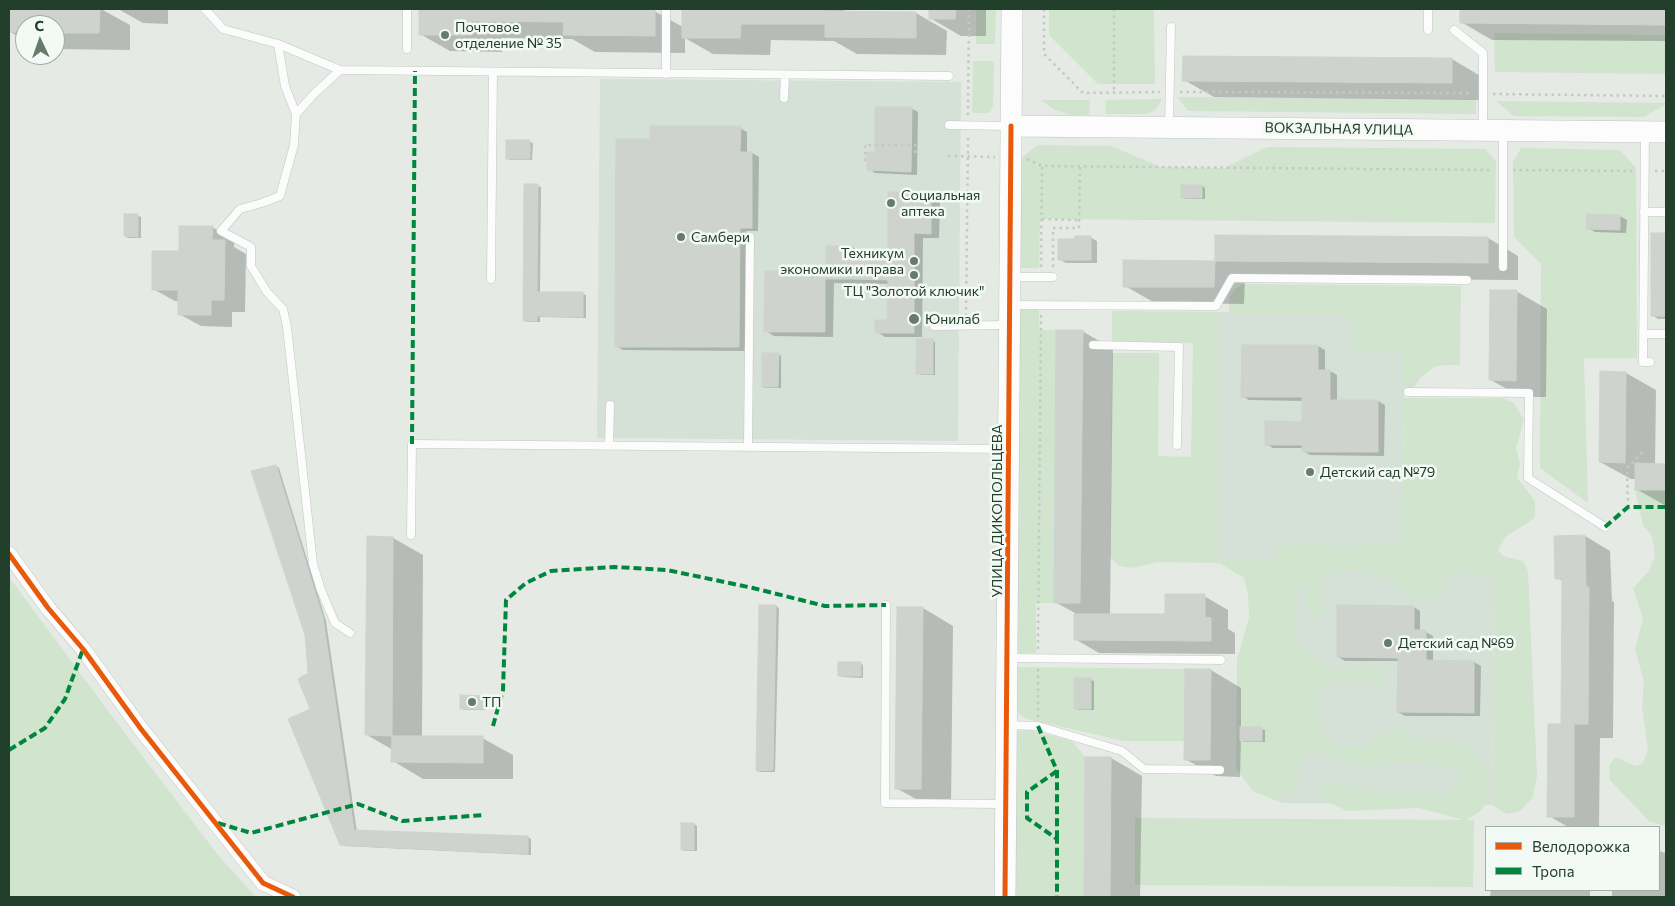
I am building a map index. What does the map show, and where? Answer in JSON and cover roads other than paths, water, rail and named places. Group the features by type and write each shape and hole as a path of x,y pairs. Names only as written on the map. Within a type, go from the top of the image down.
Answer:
{"street":[{"name":"УЛИЦА ДИКОПОЛЬЦЕВА","path":"1005,897 1012,9"},
{"name":"ВОКЗАЛЬНАЯ УЛИЦА","path":"1011,126 1666,132"},
{"path":"9,554 48,608 83,649 147,736 263,883 293,897"}],"lane":[{"path":"205,9 223,29 278,44 340,70 949,76"},
{"path":"407,9 407,49"},
{"path":"666,9 666,74"},
{"path":"1428,9 1428,30"},
{"path":"1169,127 1171,27"},
{"path":"1454,30 1483,53 1483,94 1503,170 1503,267"},
{"path":"278,44 285,86 296,114 294,145 280,196 240,210 221,230 251,246 251,266 267,292 283,309 287,327 313,564 321,590 335,623 350,633"},
{"path":"296,114 340,70"},
{"path":"491,279 493,72"},
{"path":"784,75 784,98"},
{"path":"948,125 1011,126"},
{"path":"1645,132 1643,362 1650,362"},
{"path":"1644,212 1666,212"},
{"path":"748,447 750,237"},
{"path":"1010,276 1053,277"},
{"path":"934,326 966,325 1010,315 1041,305 1216,306 1232,278 1467,280"},
{"path":"1643,334 1666,334"},
{"path":"1093,345 1179,347 1177,445"},
{"path":"1408,392 1529,393 1528,478 1605,527"},
{"path":"609,446 610,405"},
{"path":"411,535 412,444 1008,449"},
{"path":"886,605 885,803 1006,804"},
{"path":"1007,658 1221,660"},
{"path":"1006,725 1038,726 1122,751 1144,770 1220,770"}],"place":[{"name":"Почтовое отделение № 35","path":"445,35"},
{"name":"Социальная аптека","path":"891,203"},
{"name":"Самбери","path":"681,237"},
{"name":"Техникум экономики и права","path":"914,261"},
{"name":"ТЦ \"Золотой ключик\"","path":"914,275"},
{"name":"Юнилаб","path":"914,319"},
{"name":"Детский сад №79","path":"1310,472"},
{"name":"Детский сад №69","path":"1388,643"},
{"name":"ТП","path":"472,702"}]}
